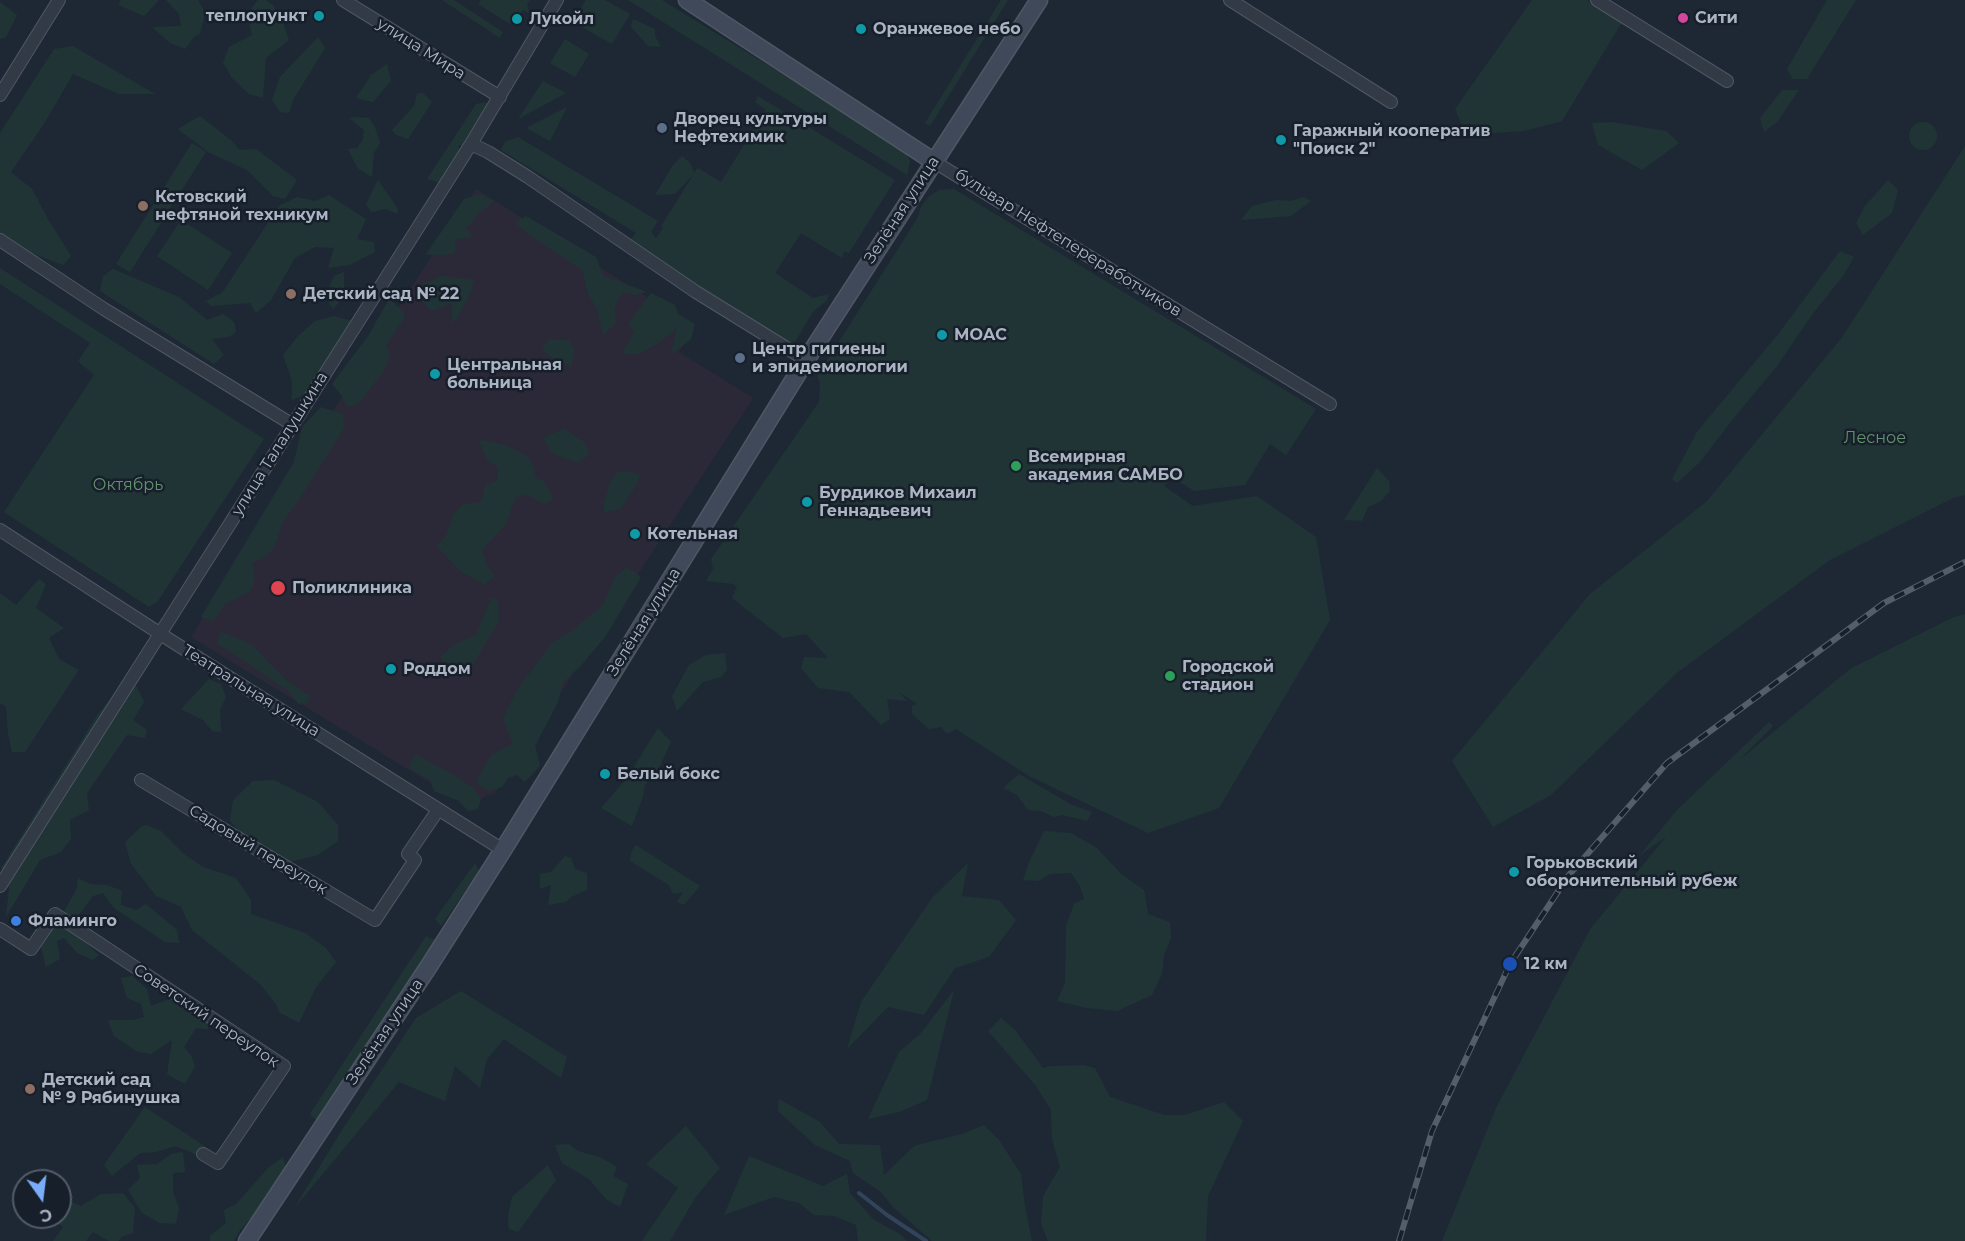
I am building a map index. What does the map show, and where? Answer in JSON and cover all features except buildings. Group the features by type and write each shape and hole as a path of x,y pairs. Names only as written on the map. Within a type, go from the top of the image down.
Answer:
{"main road":[{"name":"бульвар Нефтепереработчиков","path":"687,0 933,160"},
{"name":"Зелёная улица","path":"247,1241 503,850 806,360 933,160 1039,0"}],"street":[{"path":"0,95 59,0"},
{"name":"улица Мира","path":"343,0 500,97"},
{"name":"улица Талалушкина","path":"0,886 471,144 557,0"},
{"path":"1230,0 1391,102"},
{"path":"1597,0 1727,81"},
{"path":"471,144 528,177 696,292 806,360"},
{"name":"бульвар Нефтепереработчиков","path":"933,160 1329,404"},
{"path":"0,240 104,309 293,425"},
{"name":"Театральная улица","path":"0,530 503,850"},
{"name":"Садовый переулок","path":"141,780 375,920 416,860 408,854 438,810"},
{"name":"Советский переулок","path":"0,929 31,949 56,914 284,1066 218,1163 203,1154"}],"shaded area":[{"path":"476,189 693,326 679,352 753,398 495,793 465,804 191,637 401,303"}],"green space":[{"path":"121,0 159,0 144,16 118,5"},
{"path":"166,0 198,0 205,13 200,33 185,49 170,43 152,27 181,26 179,14"},
{"path":"258,0 265,0 273,5 282,20 289,40 266,58 263,98 249,94 232,78 223,63 229,47 252,35 247,14"},
{"path":"442,0 454,0 503,32 500,38"},
{"path":"481,0 530,0 527,4 529,13 523,10 517,19 514,17 510,24 478,4"},
{"path":"586,0 605,0 630,14 612,44 573,22"},
{"path":"628,0 662,0 904,149 910,161 907,175"},
{"path":"1001,0 1008,0 930,126 925,123"},
{"path":"1532,0 1587,0 1622,22 1562,121 1524,131 1466,135 1455,109"},
{"path":"1827,0 1856,0 1807,79 1793,79 1787,69"},
{"path":"0,2 17,15 6,37 0,39"},
{"path":"633,19 655,29 655,36 661,47 648,46 631,27"},
{"path":"318,37 325,48 293,100 289,113 280,112 272,100 280,77"},
{"path":"565,39 589,54 575,77 550,63"},
{"path":"73,46 155,94 119,94 73,74 45,122 11,172 32,189 71,256 63,265 21,249 0,235 0,133 54,49"},
{"path":"387,64 391,81 373,102 356,98 371,75"},
{"path":"543,81 566,93 518,119"},
{"path":"1782,90 1799,90 1777,122 1764,132 1760,118"},
{"path":"423,93 432,102 408,139 396,135 392,130 414,106 417,94"},
{"path":"758,96 895,180 849,253 844,251 842,258 801,233 775,273 813,298 829,294 827,300 812,313 792,347 647,253 630,240 636,233 501,150 505,142 518,137 658,221 651,232 656,238 663,228 661,226 694,174 675,194 655,195 673,165 682,156 690,163 694,173 698,168 721,182 766,110 755,102"},
{"path":"487,102 484,116 468,146 458,145 463,156 441,183 427,179 476,104"},
{"path":"567,107 550,141 526,128"},
{"path":"200,116 240,150 256,149 297,180 285,199 273,196 247,170 208,152 178,129"},
{"path":"349,118 369,118 375,127 380,143 374,153 372,177 358,169 348,149 357,148 363,139 364,130"},
{"path":"1611,122 1666,131 1679,143 1642,170 1598,145 1592,123"},
{"path":"1923,122 1933,126 1937,136 1933,146 1923,150 1913,146 1909,136 1913,126"},
{"path":"192,143 206,152 130,272 116,264"},
{"name":"Лесное","path":"1965,146 1965,495 1953,498 1830,560 1678,672 1551,795 1493,827 1452,761 1590,594 1706,502 1841,339"},
{"path":"378,180 398,209 397,214 386,209 371,212 366,204"},
{"path":"1888,180 1898,190 1892,213 1863,235 1856,223 1865,206"},
{"name":"Всемирная академия САМБО","path":"954,189 1316,409 1286,455 1270,444 1245,485 1194,491 1172,477 1164,486 1193,506 1257,496 1316,537 1330,620 1219,808 1148,833 1029,776 956,729 947,734 941,727 929,729 912,714 912,706 917,704 899,692 907,701 887,699 890,719 881,725 849,692 818,688 801,668 804,657 828,658 806,634 783,638 732,598 737,586 706,581 713,569 711,559 819,402 820,383 817,376 917,219 921,207 928,197 939,190"},
{"path":"480,194 494,201 477,215 466,229 474,237 456,239 454,253 441,256 426,254 464,199"},
{"path":"329,195 366,219 357,239 374,242 375,252 349,265 328,268 334,248 315,247 295,258 271,300 256,313 250,303 211,306 206,301 222,293 279,206 297,197 315,201"},
{"path":"1304,197 1311,201 1291,216 1241,220 1252,206 1276,200 1291,201"},
{"path":"526,216 596,257 603,276 647,292 636,295 623,292 614,308 616,323 603,335 597,309 588,294 582,270 515,223"},
{"path":"181,220 232,253 208,290 157,256"},
{"path":"1840,251 1854,257 1843,276 1814,312 1777,366 1700,462 1677,483 1672,479 1697,432 1779,333"},
{"name":"Октябрь","path":"0,268 264,439 158,601 149,607 4,512 94,375 78,361 90,343 0,284"},
{"path":"113,269 179,297 207,320 223,314 234,322 236,332 229,337 212,339 224,355 214,364 100,291 103,276"},
{"path":"344,272 344,297 333,309 325,297 334,276"},
{"path":"442,276 474,280 470,294 452,323 452,303 432,311 421,300 422,284"},
{"path":"651,293 675,305 678,314 695,324 691,339 671,355 677,328 640,354 622,354 634,332 628,324"},
{"path":"389,299 405,313 403,320 386,345 390,354 385,369 360,402 347,407 342,396 332,384 368,336"},
{"path":"334,316 352,321 310,392 292,400 292,381 283,355 298,336 315,321"},
{"path":"549,339 569,340 574,350 572,366 557,361 542,350"},
{"path":"321,407 343,414 344,428 297,503 283,521 274,548 262,559 252,563 255,577 251,591 225,604 213,621 201,617 294,462 302,427"},
{"path":"564,429 584,442 590,454 578,463 551,453 544,437"},
{"path":"479,440 510,447 530,458 536,478 544,481 554,499 544,504 527,495 516,497 506,524 482,550 487,566 495,576 484,585 459,570 437,546 446,536 454,514 463,504 481,502 485,485 498,481 498,467 486,458"},
{"path":"1377,468 1389,481 1390,491 1381,501 1368,507 1362,521 1344,520"},
{"path":"618,471 632,472 640,476 621,508 604,513 604,503 610,482"},
{"path":"627,567 641,577 605,637 580,667 563,682 558,702 535,746 540,766 525,782 517,775 508,778 502,787 488,791 476,782 491,755 513,744 503,718 517,690 553,642 573,630 603,605 615,577"},
{"path":"39,579 46,584 36,608 64,628 49,638 59,659 79,670 25,752 12,752 6,707 0,703 0,593 16,605"},
{"path":"491,598 498,599 499,621 468,673 456,674 440,657 455,644 476,635"},
{"path":"1965,614 1965,1241 1442,1241 1496,1108 1591,928 1666,837 1639,856 1677,810 1769,722 1773,726 1737,762 1850,669 1954,617"},
{"path":"221,632 251,644 285,679 309,696 308,703 298,704 290,692 217,643"},
{"path":"725,653 727,670 721,677 703,682 677,711 672,696 689,665 706,655"},
{"path":"209,679 221,684 226,697 220,710 221,732 212,731 203,720 181,709"},
{"path":"124,682 137,687 144,702 133,720 147,730 145,738 127,735 87,793 89,810 70,820 71,839 61,852 40,860 6,917 9,888 1,868 98,714"},
{"path":"658,728 671,742 660,766 644,787 643,797 632,826 601,808 627,778"},
{"path":"415,754 473,788 481,799 478,809 468,811 459,801 434,791 430,780 409,768"},
{"path":"1019,774 1072,805 1092,812 1087,821 1062,815 1054,817 1041,811 1028,810 1017,795 1003,788"},
{"path":"274,780 318,802 338,825 338,841 318,855 281,864 260,859 253,846 230,821 233,800 253,781"},
{"path":"146,825 161,831 184,854 203,867 236,878 251,900 251,914 305,933 326,948 336,962 316,987 299,1023 279,1012 276,1004 260,984 192,930 181,907 156,896 131,864 125,842"},
{"path":"1044,831 1071,833 1097,848 1122,875 1144,890 1148,914 1170,922 1171,938 1164,955 1162,974 1152,995 1117,1011 1087,1008 1057,1001 1065,983 1066,926 1074,904 1084,899 1080,886 1071,873 1050,874 1038,881 1023,880"},
{"path":"636,845 700,886 684,905 677,902 683,892 673,894 669,885 630,861 632,850"},
{"path":"565,856 571,858 575,869 587,873 587,890 571,897 566,902 548,905 551,885 540,889 540,874 551,872"},
{"path":"475,863 479,871 441,926 435,919"},
{"path":"968,863 962,896 999,900 1016,920 989,957 955,968 924,1015 888,1007 847,1049 861,1002 932,898"},
{"path":"78,878 90,884 107,885 122,891 121,905 136,910 146,904 177,930 179,943 165,942 114,908 103,893 93,896 75,920 62,915 77,888"},
{"path":"58,920 99,955 93,960 77,953 64,938 57,941 60,959 46,967 41,947"},
{"path":"426,936 435,940 317,1121 310,1114"},
{"path":"132,976 147,989 151,1006 170,999 192,999 210,1012 208,1029 196,1028 184,1047 191,1055 195,1066 185,1084 167,1074 172,1040 151,1054 136,1051 114,1036 108,1020 133,1020 144,1017 141,1004 127,998 121,978"},
{"path":"954,990 927,1100 899,1112 868,1119 899,1052 921,1033"},
{"path":"461,991 567,1057 561,1078 504,1039 487,1059 480,1088 455,1066 445,1101 399,1082 293,1210 342,1130 416,1018"},
{"path":"1001,1018 1015,1030 1043,1068 1084,1065 1095,1068 1110,1097 1164,1115 1185,1115 1224,1102 1243,1121 1208,1196 1206,1241 1048,1241 1041,1223 1043,1196 1060,1167 1052,1139 1051,1110 1036,1086 988,1031"},
{"path":"779,1099 820,1122 839,1144 880,1145 884,1175 914,1146 962,1134 984,1125 999,1140 1021,1174 1032,1241 932,1241 894,1208 881,1192 853,1173 850,1161 815,1145 778,1111"},
{"path":"145,1107 206,1147 199,1156 176,1146 156,1152 140,1153 112,1176 104,1165"},
{"path":"686,1126 720,1168 695,1198 670,1241 642,1241 678,1188 646,1164"},
{"path":"569,1144 578,1151 600,1157 617,1167 613,1176 628,1184 620,1207 606,1199 589,1179 562,1163 555,1145"},
{"path":"183,1152 185,1172 173,1173 173,1192 179,1208 176,1224 160,1223 142,1213 128,1190 140,1178 137,1165 157,1164 171,1154"},
{"path":"749,1156 823,1186 847,1174 850,1193 874,1220 900,1234 907,1241 858,1241 856,1225 834,1216 814,1215 799,1203 774,1197 724,1215"},
{"path":"283,1157 286,1168 234,1241 210,1241 210,1236 226,1223 224,1210 236,1204 268,1168"},
{"path":"548,1165 556,1180 518,1232 509,1229 508,1216 512,1197"},
{"path":"123,1193 135,1208 133,1233 123,1236 118,1241 109,1241 93,1232 86,1241 53,1241 62,1229 72,1229 72,1202 81,1206 101,1194"}],"waterway":[{"path":"859,1193 926,1241"}],"railway":[{"path":"1399,1241 1432,1131 1510,964 1569,875 1667,763 1884,603 1965,562"}],"place":[{"name":"теплопункт","path":"319,16"},
{"name":"Сити","path":"1683,18"},
{"name":"Лукойл","path":"517,19"},
{"name":"Оранжевое небо","path":"861,29"},
{"name":"Дворец культуры Нефтехимик","path":"662,128"},
{"name":"Гаражный кооператив \"Поиск 2\"","path":"1281,140"},
{"name":"Кстовский нефтяной техникум","path":"143,206"},
{"name":"Детский сад № 22","path":"291,294"},
{"name":"МОАС","path":"942,335"},
{"name":"Центр гигиены и эпидемиологии","path":"740,358"},
{"name":"Центральная больница","path":"435,374"},
{"name":"Всемирная академия САМБО","path":"1016,466"},
{"name":"Бурдиков Михаил Геннадьевич","path":"807,502"},
{"name":"Котельная","path":"635,534"},
{"name":"Поликлиника","path":"278,588"},
{"name":"Роддом","path":"391,669"},
{"name":"Городской стадион","path":"1170,676"},
{"name":"Белый бокс","path":"605,774"},
{"name":"Горьковский оборонительный рубеж","path":"1514,872"},
{"name":"Фламинго","path":"16,921"},
{"name":"12 км","path":"1510,964"},
{"name":"Детский сад № 9 Рябинушка","path":"30,1089"}]}
